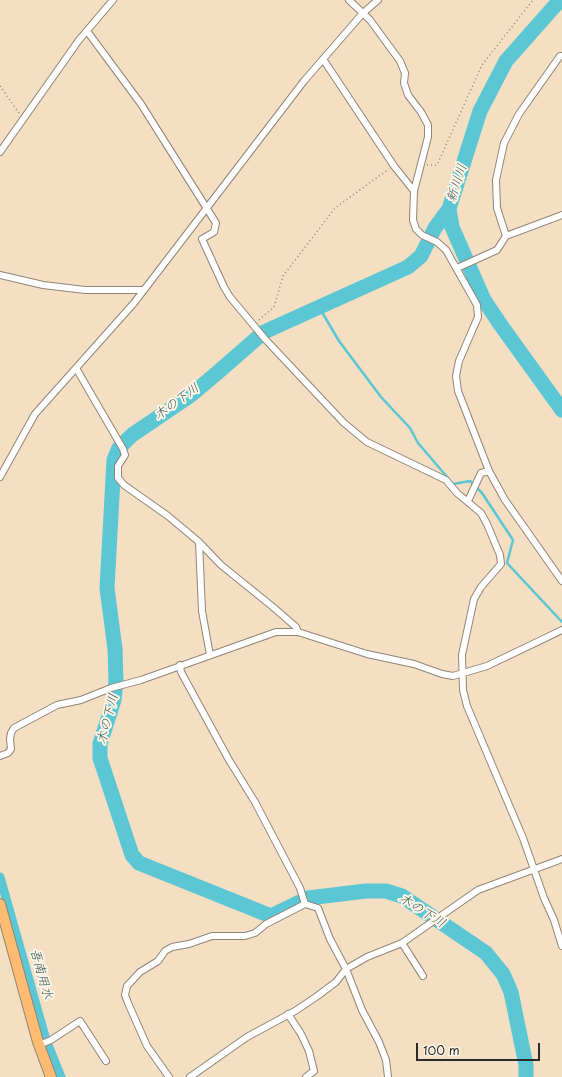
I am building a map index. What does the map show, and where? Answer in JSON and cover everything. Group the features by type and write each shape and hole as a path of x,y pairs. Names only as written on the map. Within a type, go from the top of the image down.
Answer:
{"main road":[{"path":"0,904 39,1045 51,1077"}],"street":[{"path":"102,0 106,6"},
{"path":"0,152 66,58 106,6 113,0"},
{"path":"349,0 370,20 400,61 405,73 404,83 408,95 421,112 428,126 428,137 422,166 414,191 413,220 416,229 422,235 437,242 446,250 459,267 478,305 478,317 459,361 456,376 458,391 489,471 505,500 562,581"},
{"path":"0,477 35,414 144,290 304,81 364,13 378,0"},
{"path":"87,31 141,104 207,207 216,223 214,232 202,239 224,287 252,324 324,403 367,442 446,480 457,493 481,513 487,524 500,555 501,564 481,587 474,599 462,655 461,674 467,706 505,795 562,946"},
{"path":"506,236 498,208 496,180 504,143 520,114 560,56 562,56"},
{"path":"323,59 394,166 414,191"},
{"path":"459,267 497,250 506,236 562,215"},
{"path":"0,275 43,285 85,290 144,290"},
{"path":"76,368 123,449 125,455 118,466 118,478 124,485 168,516 199,542 220,565 273,607 296,627 298,632"},
{"path":"468,501 481,473 489,471"},
{"path":"199,542 202,611 210,655"},
{"path":"0,756 8,753 11,749 10,739 14,728 57,705 81,700 111,688 121,687 276,632 298,632 367,654 414,664 442,674 453,676 487,666 562,630"},
{"path":"180,665 182,672 228,760 255,802 304,901 318,908 330,939 346,969 362,1010 379,1042 386,1060 386,1076"},
{"path":"190,1077 247,1037 288,1014 336,982 346,969 367,957 402,943 478,890 562,859"},
{"path":"169,1077 146,1046 125,995 127,986 140,972 158,961 165,951 172,947 189,944 212,936 245,936 255,933 266,924 304,901"},
{"path":"402,943 423,976"},
{"path":"288,1014 301,1034 309,1052 314,1071 306,1077"},
{"path":"39,1045 80,1021 106,1061"}],"path":[{"path":"422,166 437,165 482,65 533,0"},
{"path":"0,86 24,119"},
{"path":"252,324 270,312 274,307 283,276 335,208 394,166"}],"waterway":[{"name":"新川川","path":"560,0 506,61 480,111 449,209 452,227 484,300 562,410"},
{"name":"木の下川","path":"449,209 435,228 421,256 408,267 264,332 191,395 132,435 119,448 114,460 107,588 115,649 116,681 114,700 100,744 100,758 132,855 139,863 271,916 308,898 366,891 386,891 402,896 486,953 503,974 511,992 526,1065 526,1077"},
{"path":"319,307 339,341 381,397 410,428 418,443 448,478"},
{"path":"451,482 453,484 470,481 482,493 513,540 507,563 562,622"},
{"name":"吾南用水","path":"0,877 46,1040 61,1077"}]}
